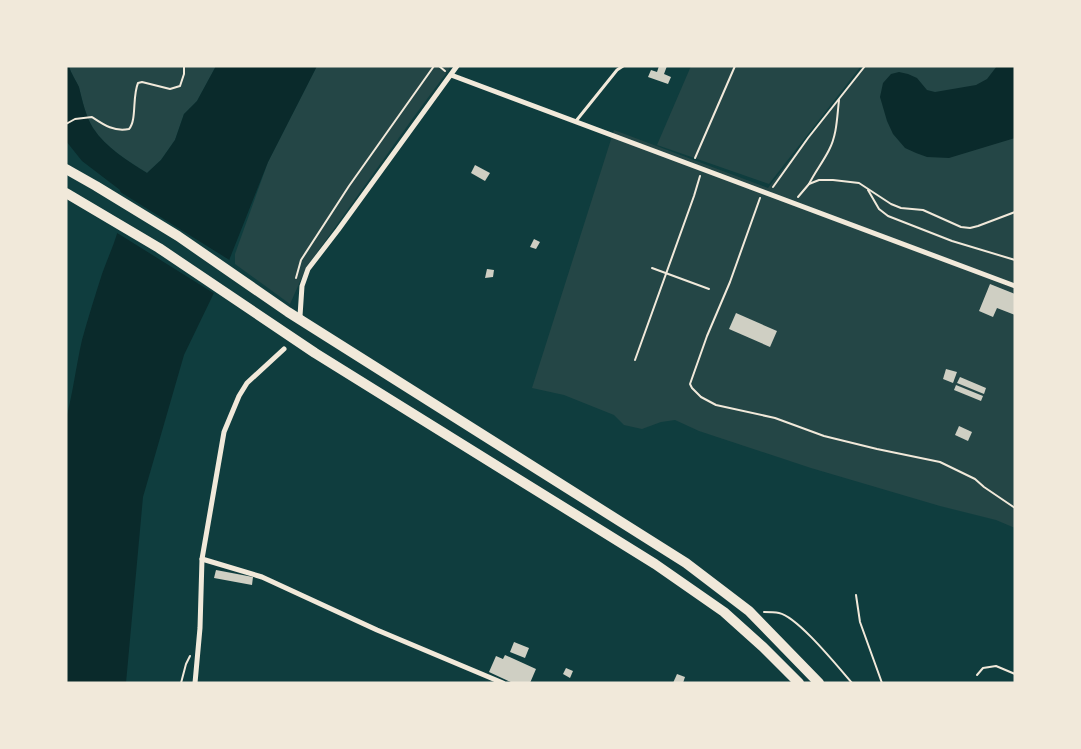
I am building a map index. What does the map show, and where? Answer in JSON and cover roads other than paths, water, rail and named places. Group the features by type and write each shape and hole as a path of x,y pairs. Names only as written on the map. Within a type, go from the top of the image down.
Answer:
{"highway":[{"path":"66,169 178,236 288,312 686,563 735,599 819,683"},
{"path":"66,193 159,248 315,353 655,564 724,612 800,683"}],"street":[{"path":"300,316 302,286 308,269 457,66"},
{"path":"451,75 1015,286"},
{"path":"195,683 202,559 224,432 239,396 247,383 284,349"},
{"path":"202,559 262,577 377,630 502,683"}],"lane":[{"path":"576,121 617,70 623,66"}]}
